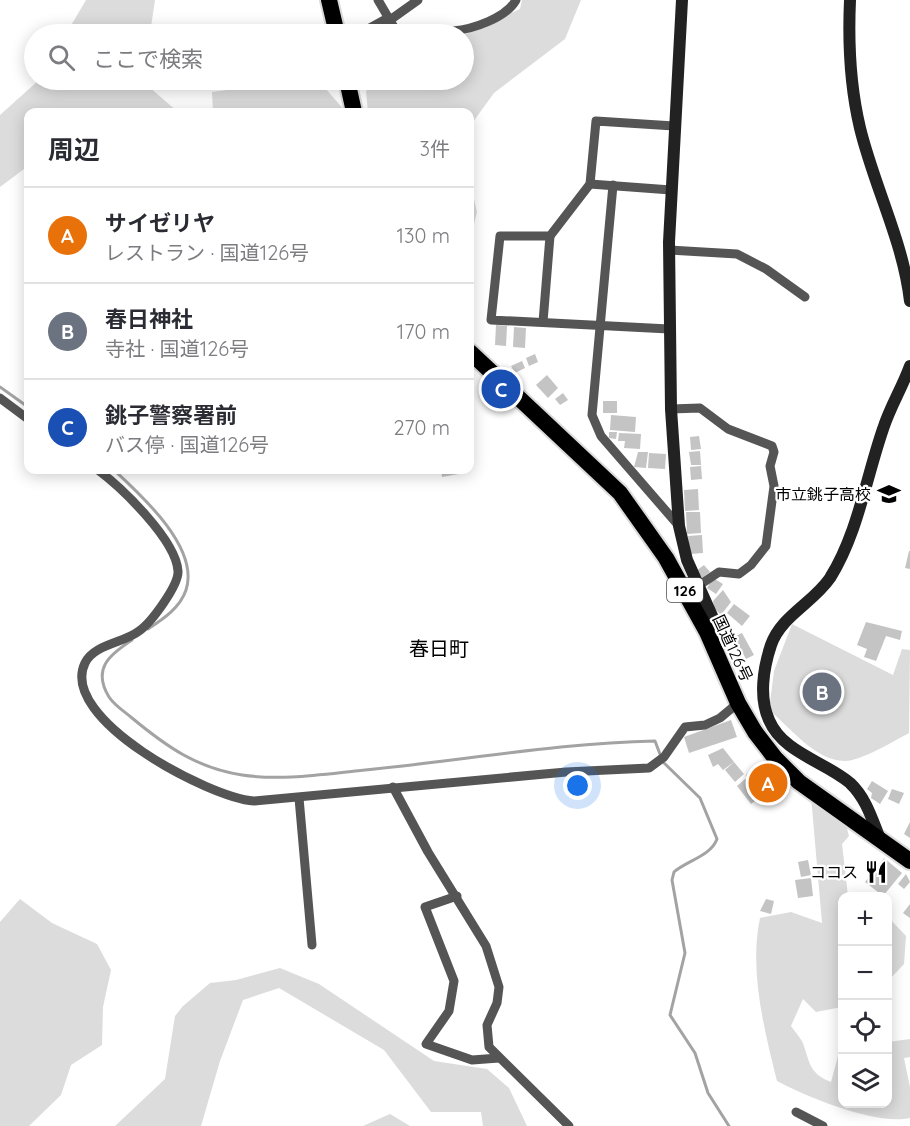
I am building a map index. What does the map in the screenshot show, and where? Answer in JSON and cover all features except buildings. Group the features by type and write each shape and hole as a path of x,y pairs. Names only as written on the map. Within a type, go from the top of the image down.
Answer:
{"highway":[{"path":"329,0 335,24"},
{"path":"349,90 353,108"},
{"name":"国道126号","path":"474,356 620,493 666,558 707,632 738,703 764,744 787,770 844,816 880,838 910,861"}],"street":[{"path":"378,0 392,24"},
{"path":"379,24 418,0"},
{"path":"474,26 506,11 516,0"},
{"path":"682,0 669,250 671,409 679,526 687,560 712,618 712,627 707,632"},
{"path":"850,0 848,45 851,84 860,129 901,258 910,301"},
{"path":"543,322 550,236 590,184 596,121 674,126"},
{"path":"590,184 671,190"},
{"path":"613,185 592,415 601,436 679,526"},
{"path":"550,236 500,236 491,320 669,329"},
{"path":"669,250 737,254 766,269 805,297"},
{"path":"880,838 868,808 852,785 826,765 789,746 770,724 762,704 771,644 785,621 809,603 829,579 841,556 853,528 883,426 910,366"},
{"path":"0,398 24,416"},
{"path":"671,409 700,408 728,429 772,446 774,452 770,466 774,486 765,546 751,565 739,574 719,572 698,586"},
{"path":"103,474 140,506 158,530 178,570 177,583 139,632 98,650 86,660 82,679 92,704 118,733 169,769 194,783 243,800 299,798 393,787 648,768 664,757 685,727 705,724 720,718 738,703"},
{"path":"393,787 428,852 486,946 499,987 497,1004 487,1025 489,1047 568,1126"},
{"path":"299,798 312,945"},
{"path":"457,896 425,907 454,981 449,1011 426,1044 472,1060 499,1058"},
{"path":"796,1112 823,1126"}],"shaded area":[{"path":"86,0 155,0 151,24 72,24"},
{"path":"522,0 581,0 565,39 494,93 474,120 474,108 368,108 368,90 474,90 474,30 520,9"},
{"path":"28,90 153,90 173,108 24,108 24,169 0,187 0,115"},
{"path":"327,90 342,108 213,108 212,92"},
{"path":"474,199 477,212 474,224"},
{"path":"792,624 893,675 902,649 910,650 909,733 860,758 845,761 834,760 813,749 769,710 774,671"},
{"path":"811,796 846,825 849,836 842,844 848,892 838,892 838,1008 816,1012 803,999 791,1026 803,1043 812,1068 819,1076 831,1082 838,1056 838,1107 777,1081 767,1041 757,979 756,958 760,918 791,912 822,923"},
{"path":"20,899 52,923 97,944 111,970 103,1007 102,1045 71,1065 61,1095 29,1126 0,1126 0,922"},
{"path":"892,921 906,936 904,964 892,977"},
{"path":"280,968 319,984 434,1061 487,1069 509,1088 527,1126 483,1126 481,1112 431,1112 384,1050 279,988 243,1000 220,1061 201,1126 115,1126 165,1079 175,1016 183,1006 210,983 236,980"},
{"path":"910,1039 910,1057 904,1058 910,1087 910,1118 880,1118 839,1108 892,1108 892,1041"},
{"path":"390,1114 410,1126 363,1126"}],"waterway":[{"path":"0,387 24,404"},
{"path":"118,474 139,493 165,524 184,557 188,574 186,590 180,602 148,629"},
{"path":"132,640 110,657 103,671 104,687 111,700 170,747 197,762 226,772 257,777 304,776 582,745 655,741 663,762 700,798 717,839 704,854 674,872 672,880 685,953 670,1015 695,1053 708,1093 729,1126"}],"place":[{"name":"銚子警察署前","path":"501,389"},
{"name":"市立銚子高校","path":"889,494"},
{"name":"春日神社","path":"822,692"},
{"name":"サイゼリヤ","path":"768,783"},
{"name":"ココス","path":"876,872"}],"district":[{"name":"春日町","path":"439,648"}]}
